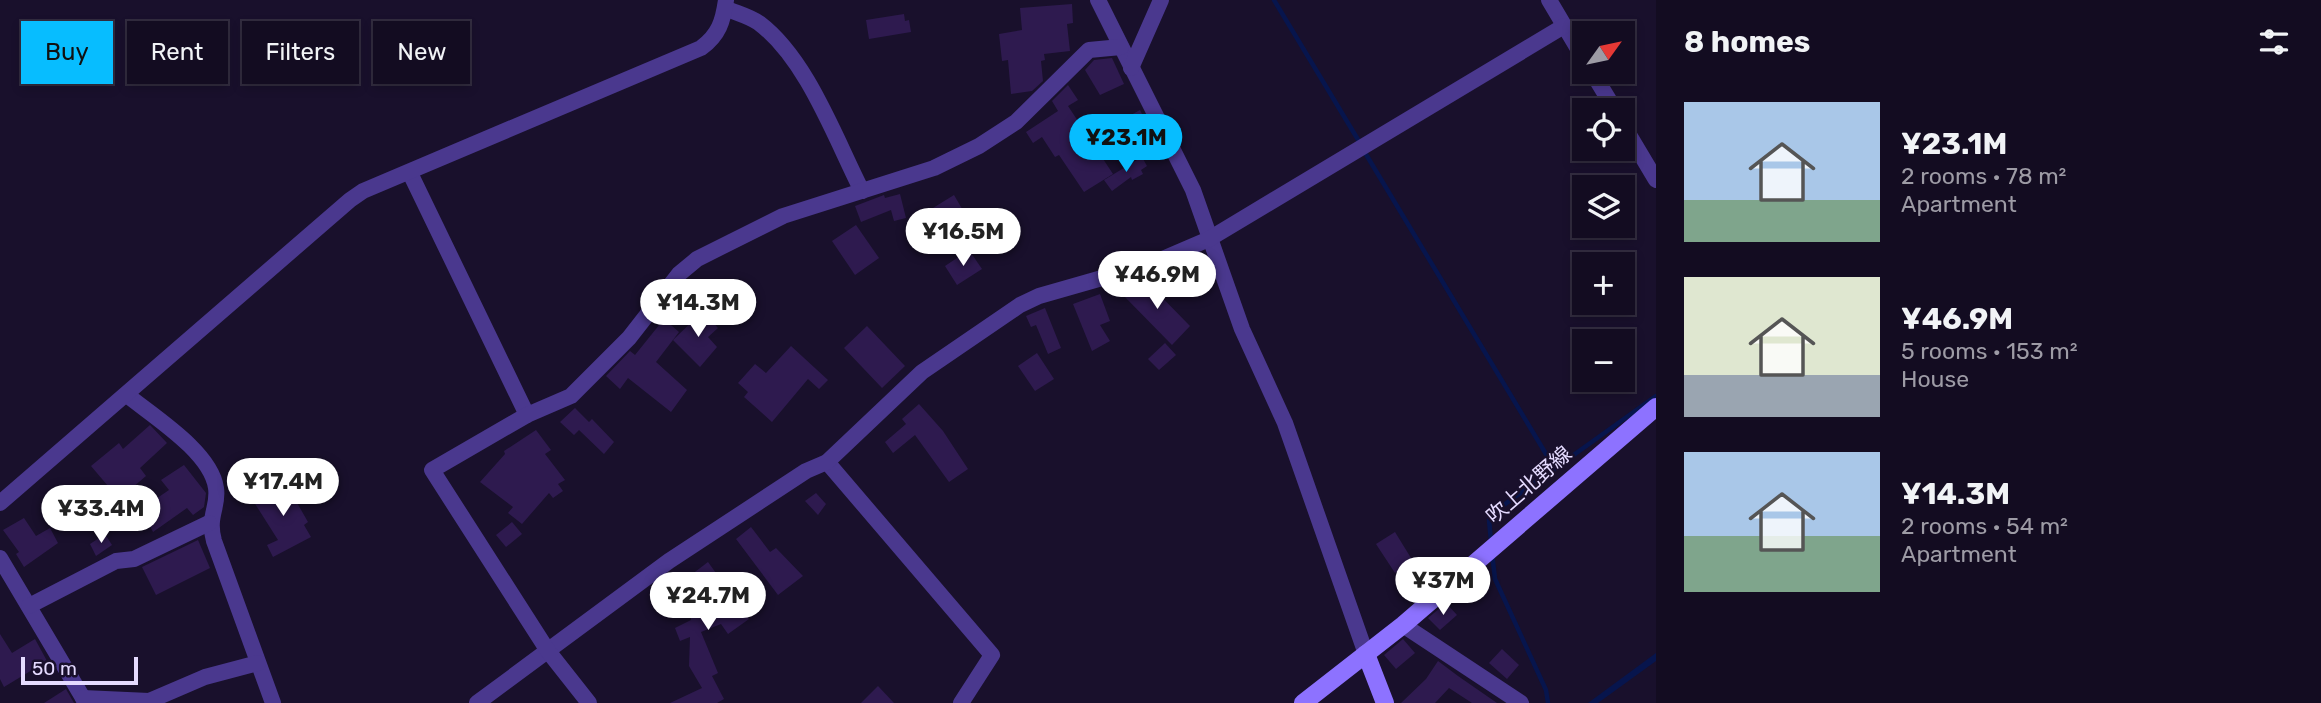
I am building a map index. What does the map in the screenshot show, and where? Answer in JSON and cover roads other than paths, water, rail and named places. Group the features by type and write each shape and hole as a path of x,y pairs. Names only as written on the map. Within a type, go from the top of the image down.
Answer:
{"main road":[{"name":"吹上北野線","path":"1303,703 1403,625 1656,407"},
{"path":"1366,654 1385,703"}],"street":[{"path":"1098,0 1193,190 1242,329 1285,423 1366,654"},
{"path":"1131,68 1161,0"},
{"path":"1549,0 1572,39"},
{"path":"0,503 350,200 702,48 713,39 721,26 725,4 757,22 778,40 798,66 862,191"},
{"path":"477,703 669,561 806,471 827,462 903,387 1020,305 1039,296 1151,264 1209,239 1564,26"},
{"path":"589,703 548,651 432,470 527,415 571,396 629,338 679,274 697,259 783,216 934,168 979,146 1016,122 1089,50 1121,47"},
{"path":"1635,145 1656,180"},
{"path":"411,173 527,415"},
{"path":"127,395 191,447 208,469 216,489 209,523 273,703"},
{"path":"827,462 992,655 961,703"},
{"path":"29,606 116,561 134,559 209,523"},
{"path":"0,558 85,701 130,698 149,701 205,677 258,663"},
{"path":"1403,625 1521,703"}],"waterway":[{"path":"1274,0 1360,143"},
{"path":"1364,151 1555,469"},
{"path":"1491,541 1489,520 1494,512 1656,396"},
{"path":"1492,553 1495,579 1546,690 1548,703"}]}
